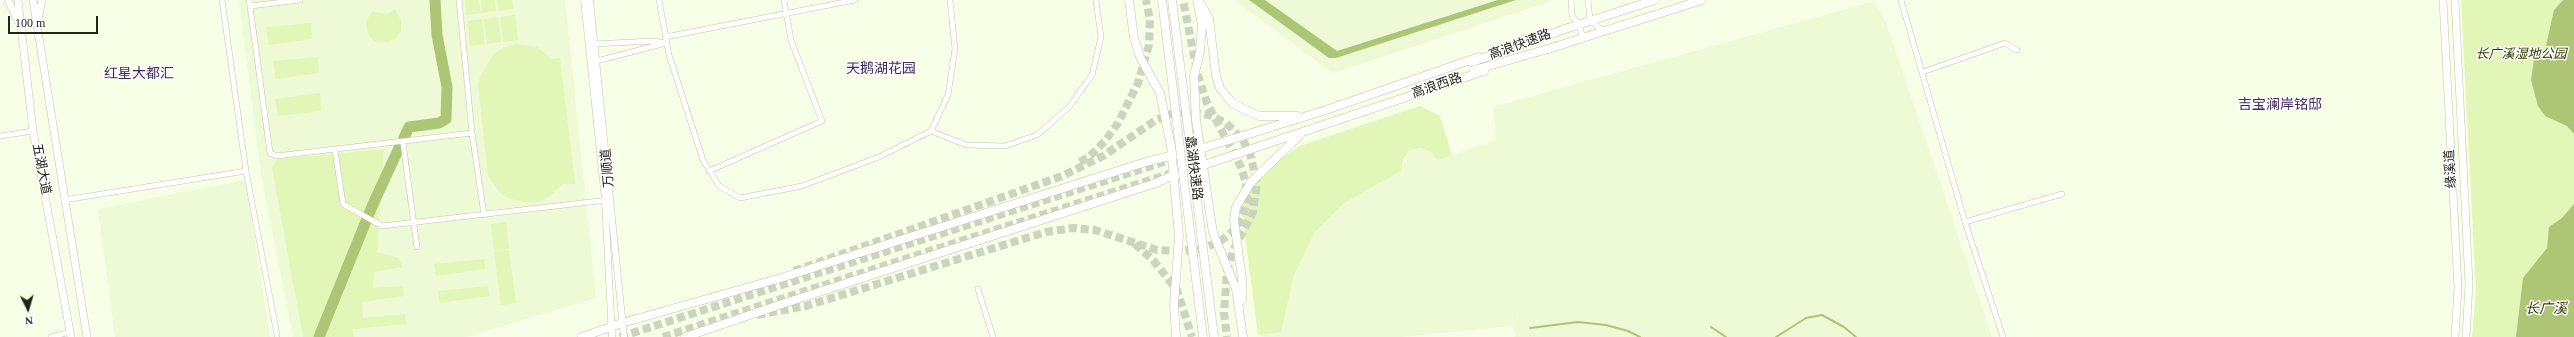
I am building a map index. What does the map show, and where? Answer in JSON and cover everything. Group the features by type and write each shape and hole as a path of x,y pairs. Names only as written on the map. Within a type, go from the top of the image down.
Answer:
{"main road":[{"path":"8,0 22,29"},
{"name":"五湖大道","path":"18,0 33,129 71,334"},
{"name":"五湖大道","path":"33,0 87,337"},
{"path":"37,26 42,0"},
{"path":"1129,0 1134,38 1140,57 1160,93 1172,156 1179,236 1174,306 1176,337"},
{"name":"蠡湖快速路","path":"1162,0 1203,337"},
{"name":"蠡湖快速路","path":"1172,0 1214,337"},
{"path":"1198,0 1209,19 1216,76 1220,88 1233,104 1259,116 1293,116 1323,111"},
{"path":"1198,0 1202,25 1194,94 1202,166 1213,233 1236,289 1243,335"},
{"name":"高浪西路","path":"582,337 622,323 781,278 1150,161 1200,149 1323,111 1590,20 1655,0"},
{"name":"高浪西路","path":"685,337 785,302 1153,184 1174,175 1302,134 1555,47 1702,0"},
{"name":"缘溪道","path":"2443,0 2458,287 2455,337"},
{"name":"缘溪道","path":"2455,0 2469,284 2466,337"},
{"name":"高浪快速路","path":"1555,47 1473,66 1568,28"},
{"path":"1243,335 1242,279 1234,220 1236,207 1251,182 1302,134"}],"street":[{"path":"222,0 246,171 277,335"},
{"path":"300,0 249,3 270,153 276,156 403,143 472,133"},
{"path":"459,0 472,133 484,215"},
{"name":"万顺道","path":"584,0 592,44 624,337"},
{"name":"万顺道","path":"590,0 592,44"},
{"path":"659,0 665,40 703,160 719,186 740,198 802,186 879,157 931,131 948,95 955,49 950,0"},
{"path":"709,171 822,120 790,40 784,0"},
{"path":"594,61 665,40 786,13 855,0"},
{"path":"931,131 966,145 1006,146 1037,134 1069,107 1092,75 1101,37 1096,0"},
{"path":"1570,0 1572,16 1580,24 1583,39"},
{"path":"1588,0 1590,20 1604,32"},
{"path":"1900,0 1923,72 1965,222 2003,337"},
{"path":"592,44 665,40"},
{"path":"1923,72 2005,43 2017,50"},
{"path":"0,135 33,129"},
{"path":"403,143 417,247"},
{"path":"335,150 343,204 382,226 414,224 608,200"},
{"path":"64,200 246,171"},
{"path":"1965,222 2062,194"},
{"name":"万顺道","path":"608,200 612,337"},
{"path":"978,289 994,337"},
{"path":"51,337 71,334"},
{"path":"61,337 71,334"}],"shaded area":[{"path":"239,0 565,0 596,298 466,337 293,337 261,174"},
{"path":"1234,0 1555,0 1333,73"},
{"path":"1875,1 1887,25 1992,337 1515,337 1511,303 1513,326 1401,337 1263,337 1263,334 1281,332 1294,275 1315,232 1343,204 1401,171 1409,150 1422,148 1432,153 1437,160 1496,140 1493,107"},
{"path":"245,180 270,337 115,337 98,209"}],"green space":[{"path":"465,0 479,0 481,13 466,15"},
{"path":"481,0 495,0 496,11 482,13"},
{"path":"497,0 512,0 513,9 499,11"},
{"name":"长广溪湿地公园","path":"2461,0 2574,0 2574,337 2472,337 2476,291"},
{"path":"395,9 401,20 401,31 396,39 388,42 375,42 368,34 366,22 369,16 373,11 386,14"},
{"path":"515,15 518,40 503,42 500,17"},
{"path":"498,17 501,42 487,44 484,19"},
{"path":"482,19 485,44 470,46 467,21"},
{"path":"311,23 312,39 269,45 266,27"},
{"path":"516,44 537,47 552,59 560,58 575,184 562,184 550,196 538,202 523,202 511,199 501,194 488,176 478,84 481,74 494,54 504,47"},
{"path":"318,57 319,73 276,79 273,61"},
{"path":"320,93 321,111 278,116 275,99"},
{"path":"1420,106 1440,116 1452,155 1437,160 1432,153 1422,148 1409,150 1403,160 1401,171 1343,204 1315,232 1294,275 1281,332 1258,335 1241,205 1251,188 1278,160 1300,146"},
{"path":"384,149 377,252 399,258 402,267 374,272 373,288 403,286 404,296 362,302 363,318 405,314 406,324 353,329 354,337 303,337 272,168 277,159"},
{"path":"506,222 509,249 494,250 491,224"},
{"path":"509,250 516,303 501,305 494,251"},
{"path":"484,259 485,269 436,276 434,264"},
{"path":"488,286 489,296 440,303 438,291"}],"water":[{"path":"1249,0 1265,0 1337,51 1498,0 1516,0 1336,58 1329,58"},
{"path":"2563,0 2574,0 2574,134 2567,126 2545,116 2538,106 2531,80 2535,52 2545,50 2554,10"},
{"name":"长广溪","path":"2574,204 2574,337 2516,337 2523,278 2547,248 2549,227 2562,218"}],"waterway":[{"path":"404,138 409,127 439,123 446,119 447,87 437,35 435,0"},
{"path":"319,337 373,204 399,148"},
{"path":"1776,337 1806,318 1822,315 1844,327 1856,337"},
{"path":"1530,328 1578,322 1606,325 1628,331 1640,337"},
{"path":"1711,327 1726,337"}],"tunnel":[{"path":"1080,162 1089,157 1105,141 1118,123 1138,83 1149,45 1150,20 1146,0"},
{"path":"757,315 806,306 1046,232 1073,228 1095,230 1157,250 1181,251 1201,249 1219,242 1232,232 1242,218 1247,201 1246,183 1241,167 1207,103 1198,76 1183,0"},
{"path":"794,271 1062,176 1103,156 1156,120 1174,113 1192,112 1209,115 1226,123 1243,140 1250,154 1257,183 1253,212 1233,251 1227,271 1224,313 1227,337"},
{"path":"620,337 1173,159"},
{"path":"663,337 1169,174"},
{"path":"1135,244 1153,260 1177,290 1192,337"}],"district":[{"name":"天鹅湖花园","path":"881,69"},
{"name":"红星大都汇","path":"139,74"},
{"name":"吉宝澜岸铭邸","path":"2280,105"}]}
